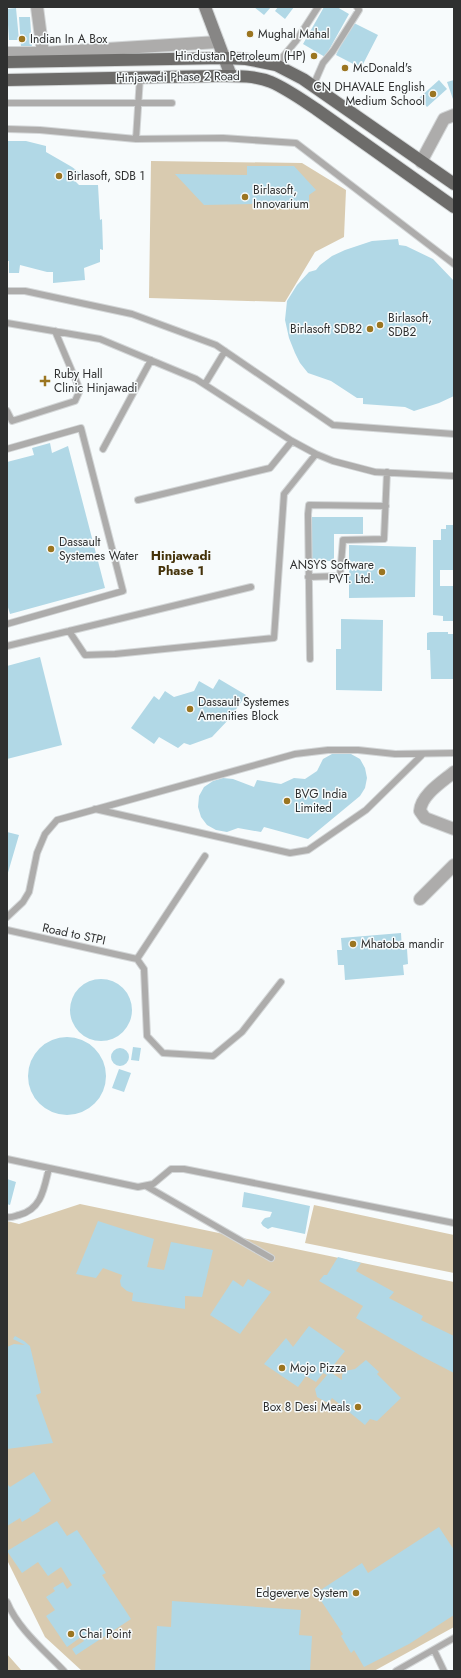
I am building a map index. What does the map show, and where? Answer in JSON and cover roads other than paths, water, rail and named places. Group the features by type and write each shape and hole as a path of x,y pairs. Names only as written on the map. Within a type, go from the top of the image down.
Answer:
{"main road":[{"name":"Hinjawadi Phase 2 Road","path":"7,62 224,58 246,59 276,65 313,86 454,184"},
{"name":"Hinjawadi Phase 2 Road","path":"7,80 244,76 270,82 294,94 454,207"}],"street":[{"path":"37,7 44,53"},
{"path":"205,7 231,76"},
{"path":"7,53 44,53 218,42"},
{"path":"421,162 444,119 454,115"},
{"path":"454,772 437,785 420,804 420,811 425,818 454,828"},
{"path":"420,899 454,865"}],"lane":[{"path":"276,65 296,41 318,7"},
{"path":"313,86 323,64 359,10 357,7"},
{"path":"136,139 140,78"},
{"path":"7,103 172,103"},
{"path":"7,129 40,130 136,139 223,138 296,143 454,264"},
{"path":"7,291 25,292 132,314 216,345 333,425 454,434"},
{"path":"7,323 100,339 196,379 292,440 316,454 333,461 368,470 454,476"},
{"path":"7,411 12,421 75,401 80,390 55,331"},
{"path":"205,384 225,351"},
{"path":"103,449 151,360"},
{"path":"7,449 81,428 123,591 7,624"},
{"path":"138,500 270,468 292,440"},
{"path":"69,631 85,655 115,654 274,638 284,494 316,454"},
{"path":"308,577 340,576 342,540 384,539 387,472"},
{"path":"310,659 308,577 309,505 386,506"},
{"path":"7,646 251,587"},
{"path":"7,917 23,902 29,892 38,853 45,834 57,820 296,754 328,750 358,750 395,754 454,753"},
{"path":"94,809 290,853 308,850 366,810 423,754"},
{"path":"205,856 137,958 144,968 147,1036 164,1053 213,1056 242,1032 281,982"},
{"name":"Road to STPI","path":"7,930 137,958"},
{"path":"7,1159 131,1186 146,1186 153,1184 167,1172 177,1168 454,1223"},
{"path":"7,1217 10,1218 28,1213 42,1197 49,1168"},
{"path":"146,1186 271,1258"},
{"path":"7,1602 17,1622 64,1671"},
{"path":"396,1671 454,1638"},
{"path":"434,1650 444,1671"}],"place":[{"name":"Mughal Mahal","path":"250,34"},
{"name":"Indian In A Box","path":"22,39"},
{"name":"Hindustan Petroleum (HP)","path":"314,56"},
{"name":"McDonald's","path":"345,68"},
{"name":"CN DHAVALE English Medium School","path":"433,94"},
{"name":"Birlasoft, SDB 1","path":"59,176"},
{"name":"Birlasoft, Innovarium","path":"245,197"},
{"name":"Birlasoft, SDB2","path":"380,325"},
{"name":"Birlasoft SDB2","path":"370,329"},
{"name":"Ruby Hall Clinic Hinjawadi","path":"45,381"},
{"name":"Dassault Systemes Water","path":"51,549"},
{"name":"ANSYS Software PVT. Ltd.","path":"382,572"},
{"name":"Dassault Systemes Amenities Block","path":"190,709"},
{"name":"BVG India Limited","path":"287,801"},
{"name":"Mhatoba mandir","path":"353,944"},
{"name":"Mojo Pizza","path":"282,1368"},
{"name":"Box 8 Desi Meals","path":"358,1407"},
{"name":"Edgeverve System","path":"356,1593"},
{"name":"Chai Point","path":"71,1634"}],"district":[{"name":"Hinjawadi Phase 1","path":"181,562"}]}
